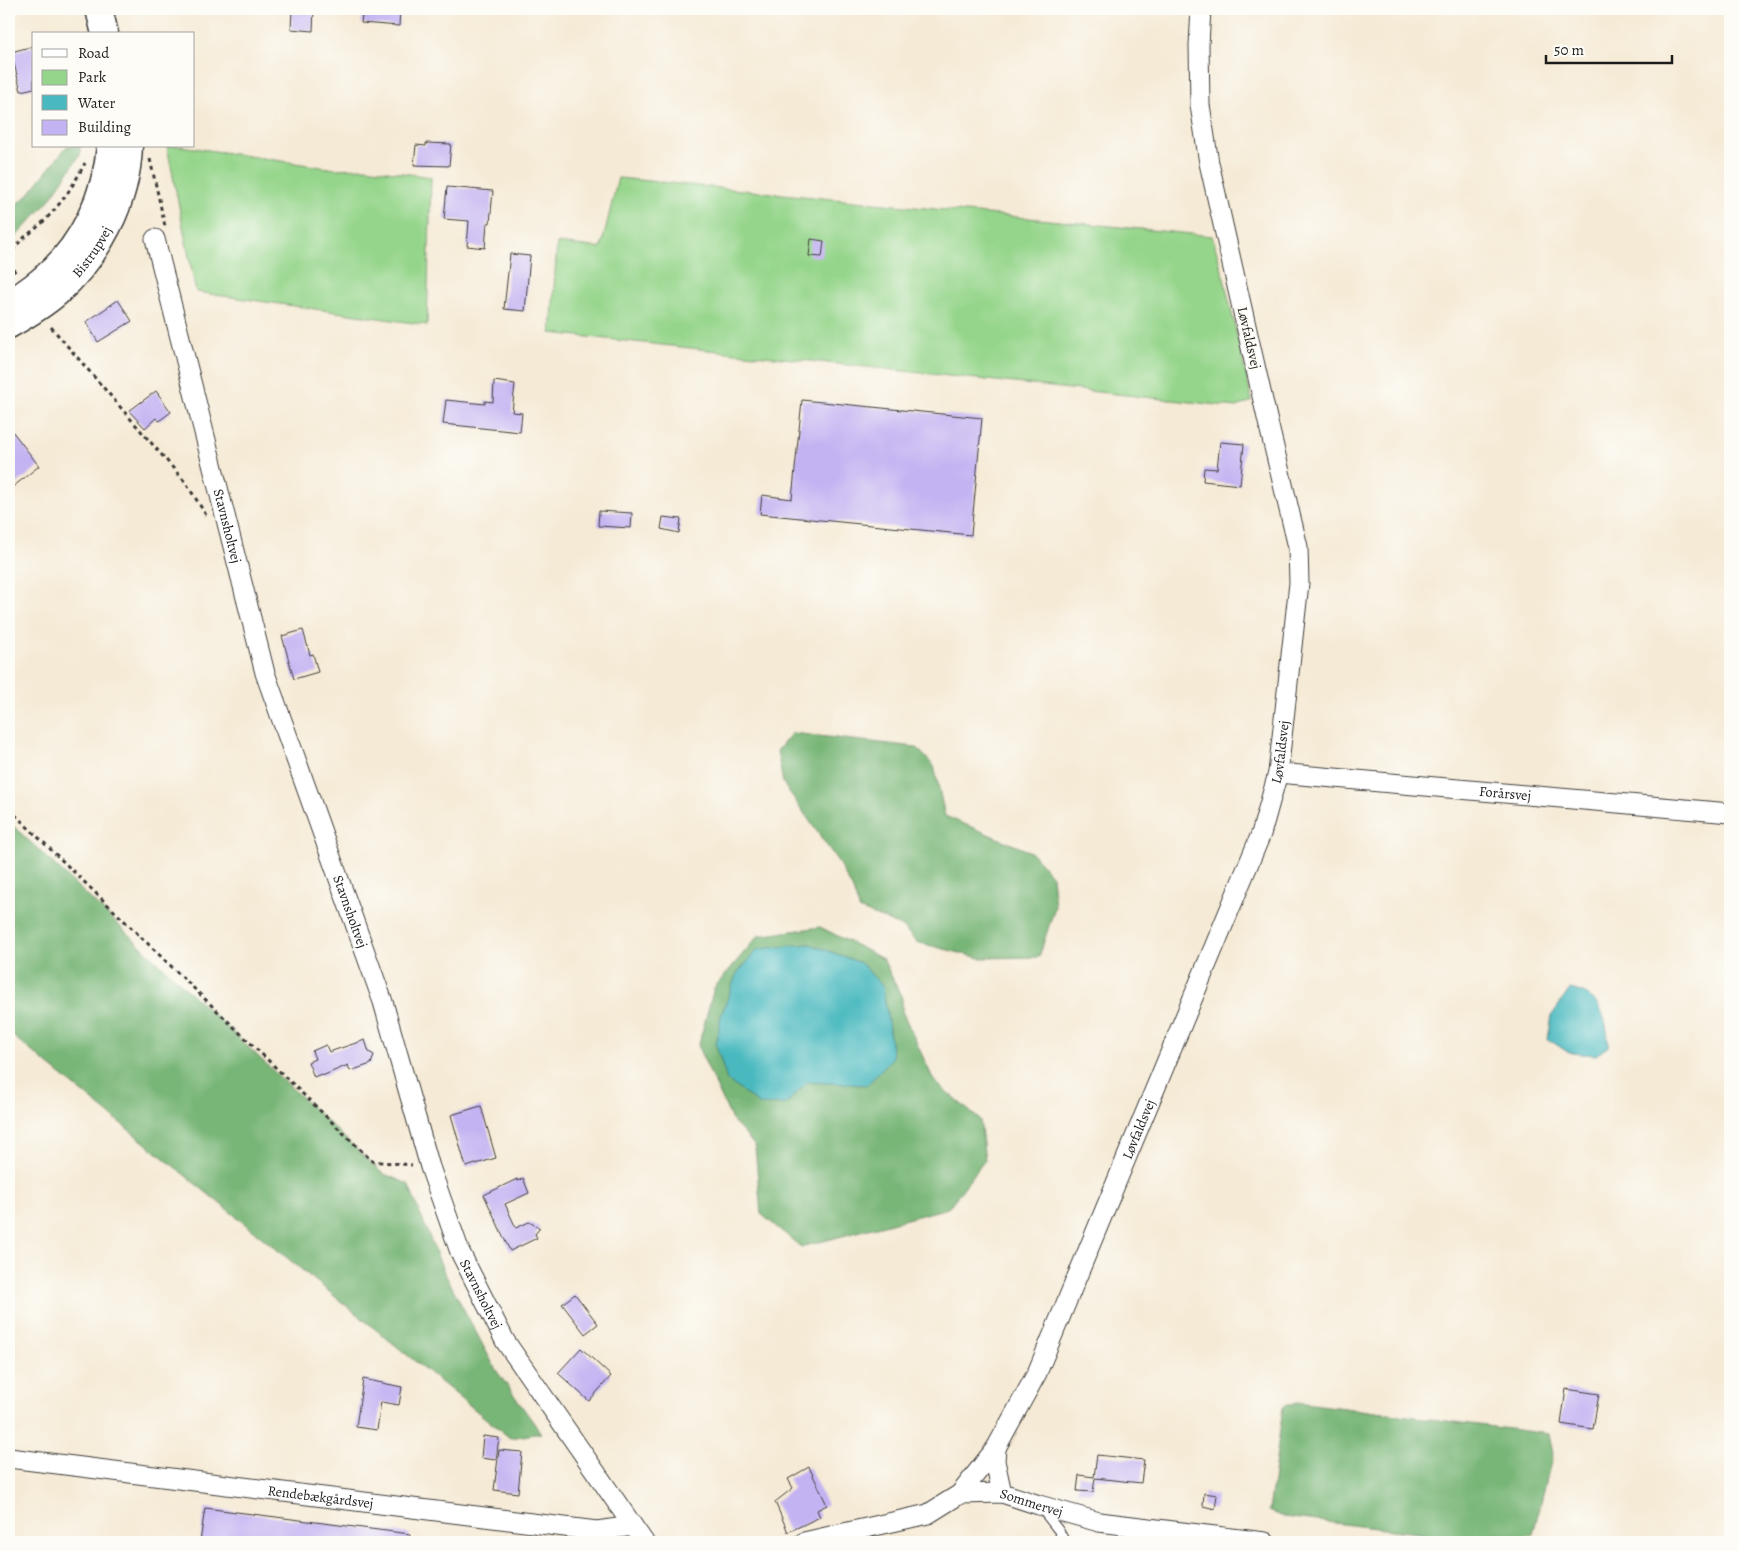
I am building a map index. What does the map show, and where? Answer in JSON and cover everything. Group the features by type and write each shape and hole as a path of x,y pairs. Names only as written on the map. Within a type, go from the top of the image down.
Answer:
{"main road":[{"path":"98,9 104,32"},
{"name":"Bistrupvej","path":"9,304 44,279 63,260 80,237 93,213 103,187 110,148"},
{"name":"Bistrupvej","path":"9,325 30,313 55,294 78,272 97,246 112,218 123,188 129,148"}],"street":[{"name":"Løvfaldsvej","path":"960,1494 996,1448 1037,1373 1261,834 1278,773 1299,583 1298,547 1209,163 1200,105 1199,45 1201,9"},
{"name":"Stavnsholtvej","path":"155,239 265,673 383,1002 430,1167 460,1252 505,1340 644,1542"},
{"name":"Forårsvej","path":"1278,773 1730,813"},
{"path":"996,1448 995,1461 1002,1492"},
{"name":"Rendebækgårdsvej","path":"9,1458 597,1531 632,1526"},
{"name":"Sommervej","path":"804,1542 928,1514 960,1494 1002,1492 1039,1506 1099,1522 1265,1542"}],"lane":[{"path":"1039,1506 1059,1531 1065,1542"}],"path":[{"path":"17,276 9,260 14,247 44,221 71,190 88,159"},
{"path":"50,327 186,483 209,522"},
{"path":"9,809 372,1161 430,1167"}],"green space":[{"path":"65,148 80,148 80,155 47,203 9,244 9,210 27,196"},
{"path":"167,148 194,148 335,169 365,168 431,177 427,325 196,292"},
{"path":"618,178 1212,236 1223,274 1252,401 1237,407 551,333 557,243 601,248"},
{"path":"792,733 916,747 934,766 945,816 1031,852 1052,876 1055,907 1039,957 980,958 916,942 903,927 859,909 853,890 837,860 783,783 777,751"},
{"path":"9,822 382,1173 408,1184 443,1270 496,1370 541,1433 510,1438 9,1033"},
{"path":"820,927 883,959 902,998 902,1011 934,1081 980,1120 985,1160 948,1208 801,1247 761,1214 755,1146 732,1120 698,1047 714,988 758,936"},
{"path":"1297,1402 1549,1434 1553,1454 1533,1534 1515,1542 1492,1542 1284,1517 1269,1511 1283,1407"}],"water":[{"path":"810,944 861,963 883,987 893,1057 867,1085 807,1082 786,1104 760,1105 727,1080 716,1045 721,1016 736,975 758,949"},
{"path":"1570,989 1589,996 1596,1002 1604,1017 1609,1046 1596,1055 1569,1053 1548,1039 1552,1015"}],"building":[{"path":"292,9 314,9 313,31 291,29"},
{"path":"363,9 400,9 399,26 361,23"},
{"path":"32,47 32,88 21,91 11,52"},
{"path":"426,143 451,144 449,166 414,165 416,145 426,146"},
{"path":"447,187 493,191 485,248 467,246 469,221 444,219"},
{"path":"811,239 824,241 822,257 809,256"},
{"path":"510,254 530,256 525,311 504,309"},
{"path":"118,300 132,321 98,342 86,322"},
{"path":"494,381 515,384 512,412 522,413 520,432 443,424 446,400 485,404 485,401 493,402"},
{"path":"156,391 171,412 159,421 156,418 145,428 129,411"},
{"path":"802,400 982,418 971,535 760,514 762,495 792,499"},
{"path":"9,427 39,466 9,490"},
{"path":"1220,442 1244,444 1240,485 1203,481 1204,468 1217,469"},
{"path":"599,511 632,513 631,528 598,526"},
{"path":"663,517 681,519 679,533 661,529"},
{"path":"303,630 310,655 313,654 318,672 294,679 282,636"},
{"path":"365,1040 369,1052 374,1055 371,1064 350,1071 348,1065 322,1076 321,1074 314,1077 308,1062 315,1059 312,1051 326,1045 329,1052"},
{"path":"481,1106 496,1158 466,1167 451,1115"},
{"path":"523,1178 529,1193 505,1204 516,1228 529,1222 540,1228 535,1234 537,1238 510,1251 484,1195"},
{"path":"575,1294 598,1324 585,1334 562,1304"},
{"path":"581,1348 611,1376 589,1401 558,1373"},
{"path":"363,1379 402,1387 399,1405 381,1402 377,1430 356,1427"},
{"path":"1566,1389 1599,1394 1593,1429 1561,1424"},
{"path":"483,1436 499,1438 496,1460 481,1458"},
{"path":"499,1450 522,1452 518,1493 494,1490"},
{"path":"1097,1455 1144,1460 1141,1483 1095,1478 1093,1492 1077,1491 1079,1475 1094,1477"},
{"path":"809,1467 827,1505 817,1510 820,1517 788,1532 775,1502 793,1488 788,1479"},
{"path":"1204,1493 1217,1495 1215,1509 1203,1506"},
{"path":"205,1508 410,1534 409,1542 200,1542"}]}
